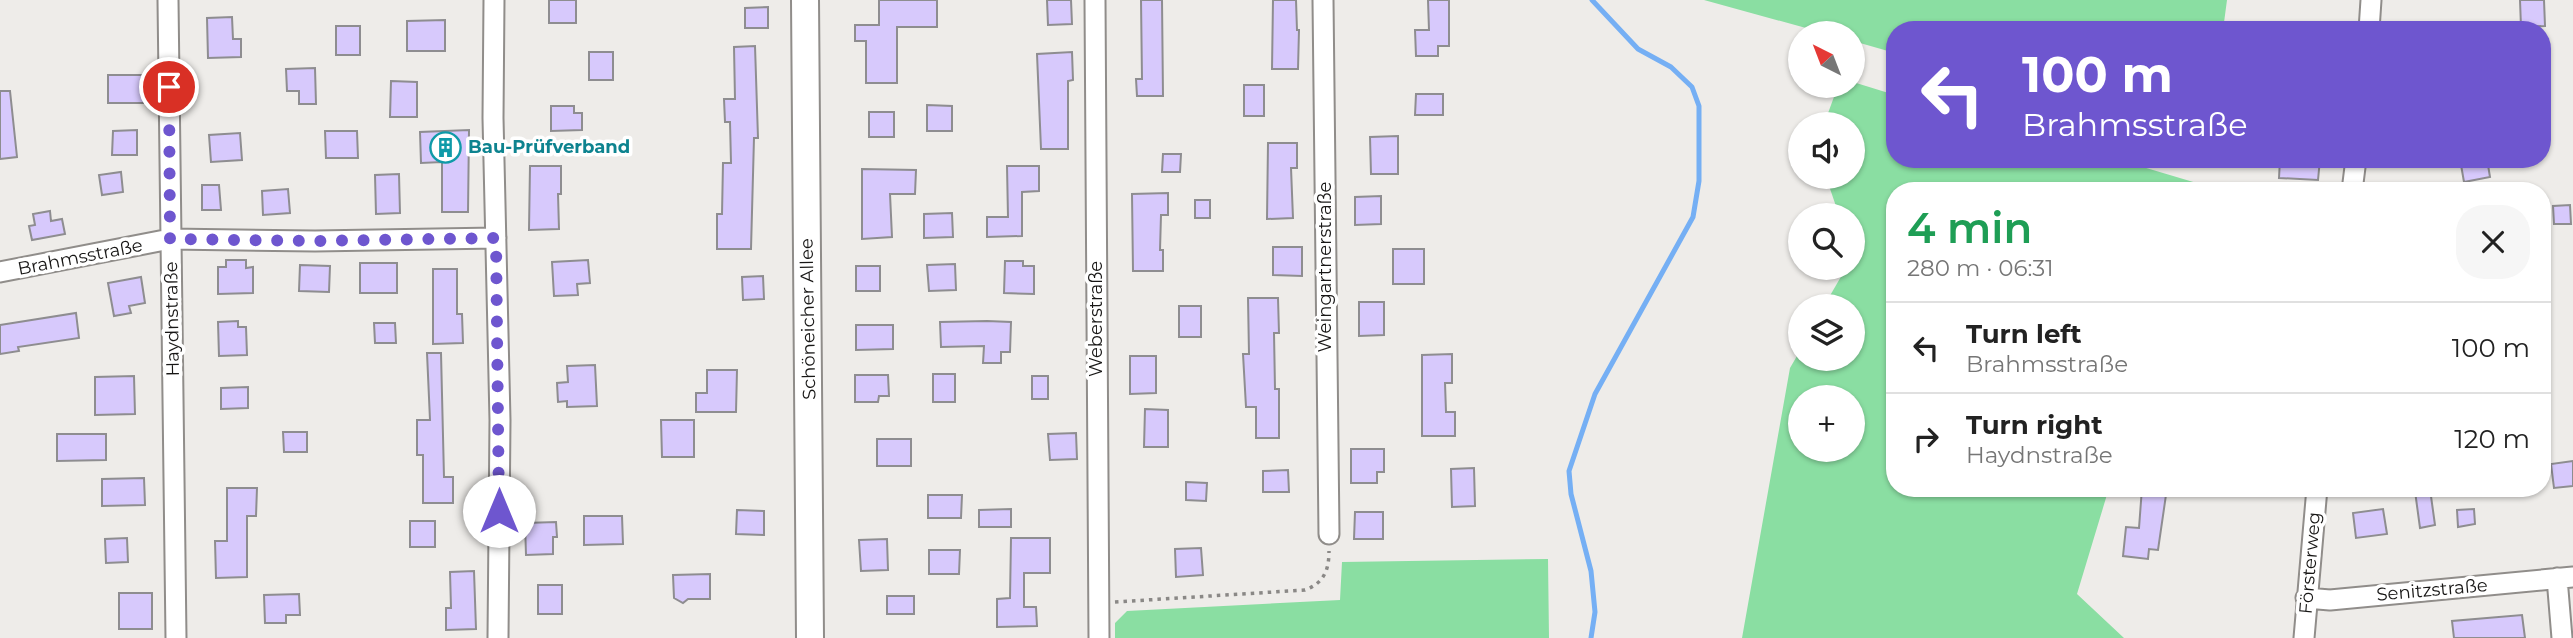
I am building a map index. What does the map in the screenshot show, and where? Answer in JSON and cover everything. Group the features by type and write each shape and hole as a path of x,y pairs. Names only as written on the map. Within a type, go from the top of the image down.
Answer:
{"street":[{"name":"Haydnstraße","path":"168,0 176,638"},
{"path":"494,0 500,430 498,638"},
{"name":"Schöneicher Allee","path":"805,0 810,638"},
{"name":"Weberstraße","path":"1095,0 1100,638"},
{"name":"Weingartnerstraße","path":"1323,0 1329,534"},
{"path":"2370,21 2371,0"},
{"name":"Brahmsstraße","path":"0,272 170,239 315,241 496,238"},
{"name":"Försterweg","path":"2304,638 2316,497"},
{"name":"Senitzstraße","path":"2306,598 2330,600 2565,578 2562,638"}],"path":[{"path":"1099,603 1305,590 1318,583 1328,568 1329,534"}],"green space":[{"path":"1704,0 2227,0 2224,21 1886,21 1886,50 1866,45 1866,21 1788,23"},
{"path":"1866,86 1886,92 1886,168 2146,168 2193,182 1886,182 1886,497 2106,497 2077,594 2124,638 1742,638 1789,371 1865,371 1865,294 1831,294 1839,280 1865,280 1865,203 1835,203 1830,189 1865,189 1865,112 1828,112 1834,98 1866,98"},
{"path":"1548,559 1549,638 1115,638 1115,623 1127,611 1340,600 1342,562"}],"building":[{"path":"549,0 576,0 576,23 549,23"},
{"path":"879,0 937,0 937,27 897,27 897,83 866,83 866,41 855,41 855,25 879,25"},
{"path":"1047,0 1071,0 1072,24 1048,25"},
{"path":"1141,0 1162,0 1163,96 1137,96 1136,79 1142,79"},
{"path":"1273,0 1296,0 1299,30 1298,69 1272,69"},
{"path":"1428,0 1449,0 1449,46 1438,46 1438,56 1416,56 1415,30 1429,30"},
{"path":"2520,0 2544,0 2545,21 2521,21"},
{"path":"768,7 768,28 745,28 745,8"},
{"path":"232,17 233,39 241,39 241,57 208,58 207,18"},
{"path":"445,20 445,51 407,51 407,21"},
{"path":"336,26 360,26 360,55 336,55"},
{"path":"755,46 758,138 754,138 751,249 717,249 717,214 722,214 723,163 731,163 730,122 725,122 724,99 735,99 734,47"},
{"path":"589,52 613,52 613,80 589,80"},
{"path":"1072,52 1073,80 1068,81 1068,149 1041,149 1037,54"},
{"path":"315,68 316,104 299,104 299,91 287,91 286,69"},
{"path":"108,75 145,75 145,103 108,103"},
{"path":"391,81 417,82 417,117 390,117"},
{"path":"1244,85 1264,85 1264,116 1244,116"},
{"path":"0,91 10,91 17,157 0,159"},
{"path":"1416,94 1443,94 1443,115 1415,115"},
{"path":"927,105 952,106 952,131 927,131"},
{"path":"551,106 574,106 574,113 582,113 582,130 551,131"},
{"path":"869,112 894,112 894,137 869,137"},
{"path":"137,130 137,155 112,155 113,131"},
{"path":"469,130 468,212 442,212 442,162 421,163 420,132"},
{"path":"325,131 357,131 358,158 326,158"},
{"path":"240,133 242,160 211,162 209,135"},
{"path":"1398,136 1398,174 1371,174 1370,137"},
{"path":"1268,143 1297,143 1297,168 1291,168 1293,218 1267,219"},
{"path":"1163,154 1181,154 1180,172 1162,172"},
{"path":"530,166 561,166 561,194 558,194 559,229 529,230"},
{"path":"1007,166 1039,166 1039,191 1022,192 1022,236 987,237 987,217 1008,217"},
{"path":"2280,168 2319,168 2318,180 2279,178"},
{"path":"2462,168 2488,168 2490,177 2464,182"},
{"path":"862,169 916,170 915,194 890,194 892,237 862,239"},
{"path":"121,172 123,192 102,195 99,175"},
{"path":"399,174 400,213 376,214 375,175"},
{"path":"202,185 219,185 221,210 202,210"},
{"path":"288,189 290,213 263,215 262,191"},
{"path":"1168,193 1168,215 1161,215 1160,250 1163,250 1163,271 1133,271 1132,194"},
{"path":"1381,196 1381,224 1355,225 1355,197"},
{"path":"1195,200 1210,200 1210,218 1195,218"},
{"path":"2570,205 2571,224 2554,224 2553,206"},
{"path":"50,211 51,221 62,219 65,234 32,240 29,226 35,225 33,214"},
{"path":"952,213 953,237 924,238 924,214"},
{"path":"1273,247 1302,247 1302,276 1273,275"},
{"path":"1393,249 1424,249 1424,284 1393,284"},
{"path":"226,260 246,260 246,268 253,267 253,293 218,294 218,267 226,267"},
{"path":"588,260 590,283 577,284 578,295 554,296 552,262"},
{"path":"1005,261 1023,261 1023,266 1034,266 1034,294 1004,293"},
{"path":"360,263 397,263 397,293 360,293"},
{"path":"955,264 956,290 929,291 927,265"},
{"path":"300,265 330,266 329,292 299,291"},
{"path":"856,266 880,266 880,291 856,291"},
{"path":"433,269 457,269 457,314 462,314 463,343 433,344"},
{"path":"763,276 764,299 743,300 742,277"},
{"path":"141,277 145,303 129,306 131,313 114,316 108,283"},
{"path":"1248,298 1278,298 1279,333 1274,333 1275,389 1279,389 1279,438 1256,438 1256,407 1246,407 1243,354 1249,354"},
{"path":"1359,302 1384,302 1384,335 1359,336"},
{"path":"1179,306 1201,306 1201,337 1179,337"},
{"path":"76,313 79,338 18,347 19,351 0,354 0,325"},
{"path":"238,321 238,327 246,327 247,355 219,356 218,322"},
{"path":"940,322 1011,322 1010,352 1001,352 1001,363 983,363 984,346 941,347"},
{"path":"374,323 395,323 396,343 375,343"},
{"path":"856,325 893,325 893,349 856,350"},
{"path":"427,353 441,353 444,477 453,477 453,503 423,503 423,455 417,455 417,420 430,420"},
{"path":"1452,354 1452,383 1445,383 1446,412 1455,412 1455,436 1422,436 1422,355"},
{"path":"1130,356 1156,356 1156,393 1130,394"},
{"path":"595,365 597,406 567,407 567,401 558,402 557,383 568,382 567,366"},
{"path":"707,370 737,370 736,412 696,412 696,393 707,393"},
{"path":"933,374 955,374 955,402 933,402"},
{"path":"855,375 888,375 889,396 879,396 878,402 855,402"},
{"path":"134,376 135,414 95,415 95,377"},
{"path":"1032,376 1048,376 1048,399 1032,399"},
{"path":"248,387 248,408 221,409 221,388"},
{"path":"1145,409 1168,410 1168,447 1144,447"},
{"path":"661,420 694,420 694,457 662,457"},
{"path":"283,432 307,432 307,452 284,452"},
{"path":"1076,433 1077,459 1050,460 1048,434"},
{"path":"57,434 106,434 106,460 57,461"},
{"path":"877,439 911,439 911,466 877,466"},
{"path":"1351,449 1384,449 1384,472 1377,472 1377,483 1351,483"},
{"path":"2573,461 2573,486 2554,488 2551,464"},
{"path":"1474,468 1475,506 1452,507 1451,469"},
{"path":"1288,470 1289,492 1263,492 1263,471"},
{"path":"144,478 145,505 102,506 102,479"},
{"path":"1186,482 1207,483 1206,501 1186,500"},
{"path":"227,488 257,488 256,516 247,516 247,577 216,578 215,541 227,541"},
{"path":"928,495 962,495 961,518 928,518"},
{"path":"2141,497 2166,497 2158,550 2149,549 2148,559 2123,556 2126,527 2139,528"},
{"path":"2416,497 2431,497 2435,525 2420,528"},
{"path":"1011,509 1011,527 979,527 979,510"},
{"path":"2383,509 2387,534 2356,538 2353,513"},
{"path":"2474,509 2475,524 2458,527 2457,510"},
{"path":"737,510 764,511 764,535 736,534"},
{"path":"1355,512 1383,512 1383,539 1354,539"},
{"path":"584,516 622,516 623,544 584,545"},
{"path":"410,521 435,521 435,547 410,547"},
{"path":"556,522 557,537 553,537 553,554 526,555 525,523"},
{"path":"127,538 128,562 106,563 105,539"},
{"path":"1011,538 1050,538 1050,573 1024,573 1024,607 1036,607 1037,626 997,627 997,599 1010,598"},
{"path":"887,539 888,570 861,571 859,540"},
{"path":"1201,548 1203,575 1176,577 1175,549"},
{"path":"929,550 960,550 959,574 929,574"},
{"path":"474,571 476,629 446,630 446,608 451,608 450,572"},
{"path":"710,574 710,599 688,599 683,603 674,598 673,575"},
{"path":"538,585 562,585 562,614 538,614"},
{"path":"119,593 152,593 152,629 119,629"},
{"path":"299,594 300,615 286,615 286,623 265,623 264,595"},
{"path":"887,596 914,596 914,614 887,614"},
{"path":"2522,615 2525,638 2454,638 2452,621"}],"waterway":[{"path":"1591,638 1595,612 1591,571 1571,494 1569,471 1595,394 1693,217 1699,181 1699,106 1692,87 1671,67 1638,49 1592,0"}],"place":[{"name":"Bau-Prüfverband","path":"445,147"}],"route":[{"path":"169,87 170,239 315,241 496,238 499,511"}]}
